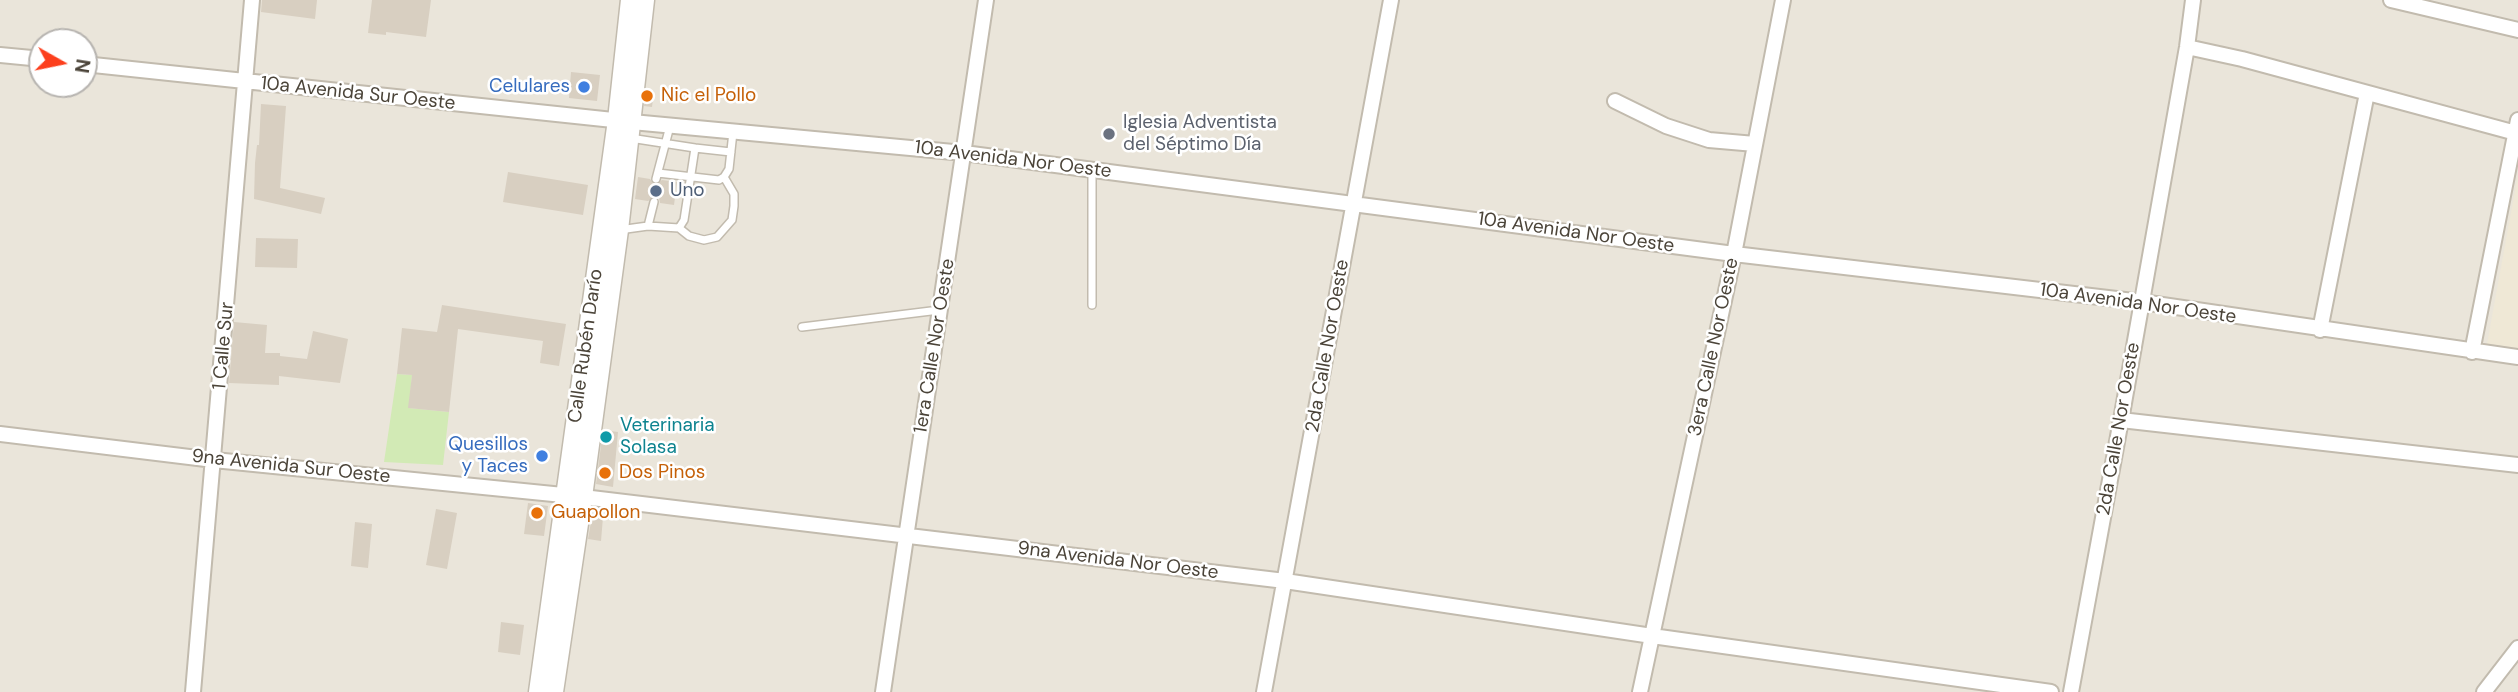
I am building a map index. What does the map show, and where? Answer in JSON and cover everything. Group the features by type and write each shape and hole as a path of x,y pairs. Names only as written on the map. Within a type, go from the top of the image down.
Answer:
{"street":[{"name":"1 Calle Sur","path":"193,692 215,460 252,0"},
{"name":"Calle Rubén Darío","path":"623,129 630,0"},
{"name":"Calle Rubén Darío","path":"538,692 562,582 623,129 645,0"},
{"name":"1era Calle Nor Oeste","path":"883,692 986,0"},
{"name":"2da Calle Nor Oeste","path":"1264,692 1391,0"},
{"name":"3era Calle Nor Oeste","path":"1640,692 1734,254 1783,0"},
{"name":"2da Calle Nor Oeste","path":"2071,692 2187,47 2193,0"},
{"path":"2391,0 2518,30"},
{"path":"2187,47 2367,93 2517,127 2472,352"},
{"path":"0,55 28,58"},
{"name":"10a Avenida Sur Oeste","path":"98,66 623,129"},
{"path":"2320,330 2367,93"},
{"path":"1615,101 1666,127 1709,140 1755,144"},
{"name":"10a Avenida Nor Oeste","path":"623,129 670,126 964,153 1734,254 2141,302 2518,357"},
{"path":"2121,420 2518,465"},
{"name":"9na Avenida Sur Oeste","path":"0,434 215,460 575,496"},
{"name":"9na Avenida Nor Oeste","path":"575,496 1285,581 2051,692"},
{"name":"Calle Rubén Darío","path":"554,692 562,582"},
{"path":"2484,692 2518,648"}],"lane":[{"path":"670,126 657,176 719,180 729,169 733,132"},
{"path":"623,129 664,144 731,152"},
{"path":"679,228 684,220 695,148"},
{"path":"1092,169 1092,305"},
{"path":"610,231 648,226 679,228 689,236 704,240 718,237 732,220 734,206 734,194 724,177"},
{"path":"648,226 654,202"},
{"path":"802,327 940,310"}],"shaded area":[{"path":"0,0 2518,0 2518,692 0,692"},
{"path":"2518,174 2518,348 2487,344"}],"green space":[{"path":"397,374 412,375 409,408 449,412 443,465 384,462"}],"building":[{"path":"262,0 317,0 315,19 261,12"},
{"path":"372,0 431,0 426,37 386,32 386,35 368,33"},
{"name":"Celulares","path":"571,72 600,75 597,101 569,98"},
{"name":"Nic el Pollo","path":"646,90 654,91 652,107 644,106"},
{"path":"261,104 286,106 280,188 325,198 321,214 254,199"},
{"path":"508,172 588,185 583,215 503,202"},
{"name":"Uno","path":"638,177 650,179 655,185 662,180 677,182 674,205 660,203 655,196 648,201 635,199"},
{"path":"256,238 298,239 297,268 255,267"},
{"path":"442,305 566,324 559,366 540,363 543,341 458,329 449,412 408,408 412,375 397,374 402,328 437,332"},
{"path":"234,322 267,325 265,353 280,353 280,356 307,359 313,331 348,339 340,383 279,376 279,385 229,383"},
{"path":"603,430 618,432 613,487 596,484"},
{"path":"528,503 548,506 544,536 524,534"},
{"path":"436,509 457,513 447,569 426,565"},
{"path":"592,516 603,517 601,541 588,539"},
{"path":"355,522 372,524 368,568 351,566"},
{"path":"501,622 524,625 520,655 498,652"}],"place":[{"name":"Celulares","path":"584,87"},
{"name":"Nic el Pollo","path":"647,96"},
{"name":"Iglesia Adventista del Séptimo Día","path":"1109,134"},
{"name":"Uno","path":"656,191"},
{"name":"Veterinaria Solasa","path":"606,437"},
{"name":"Quesillos y Taces","path":"542,456"},
{"name":"Dos Pinos","path":"605,473"},
{"name":"Guapollon","path":"537,513"}]}
